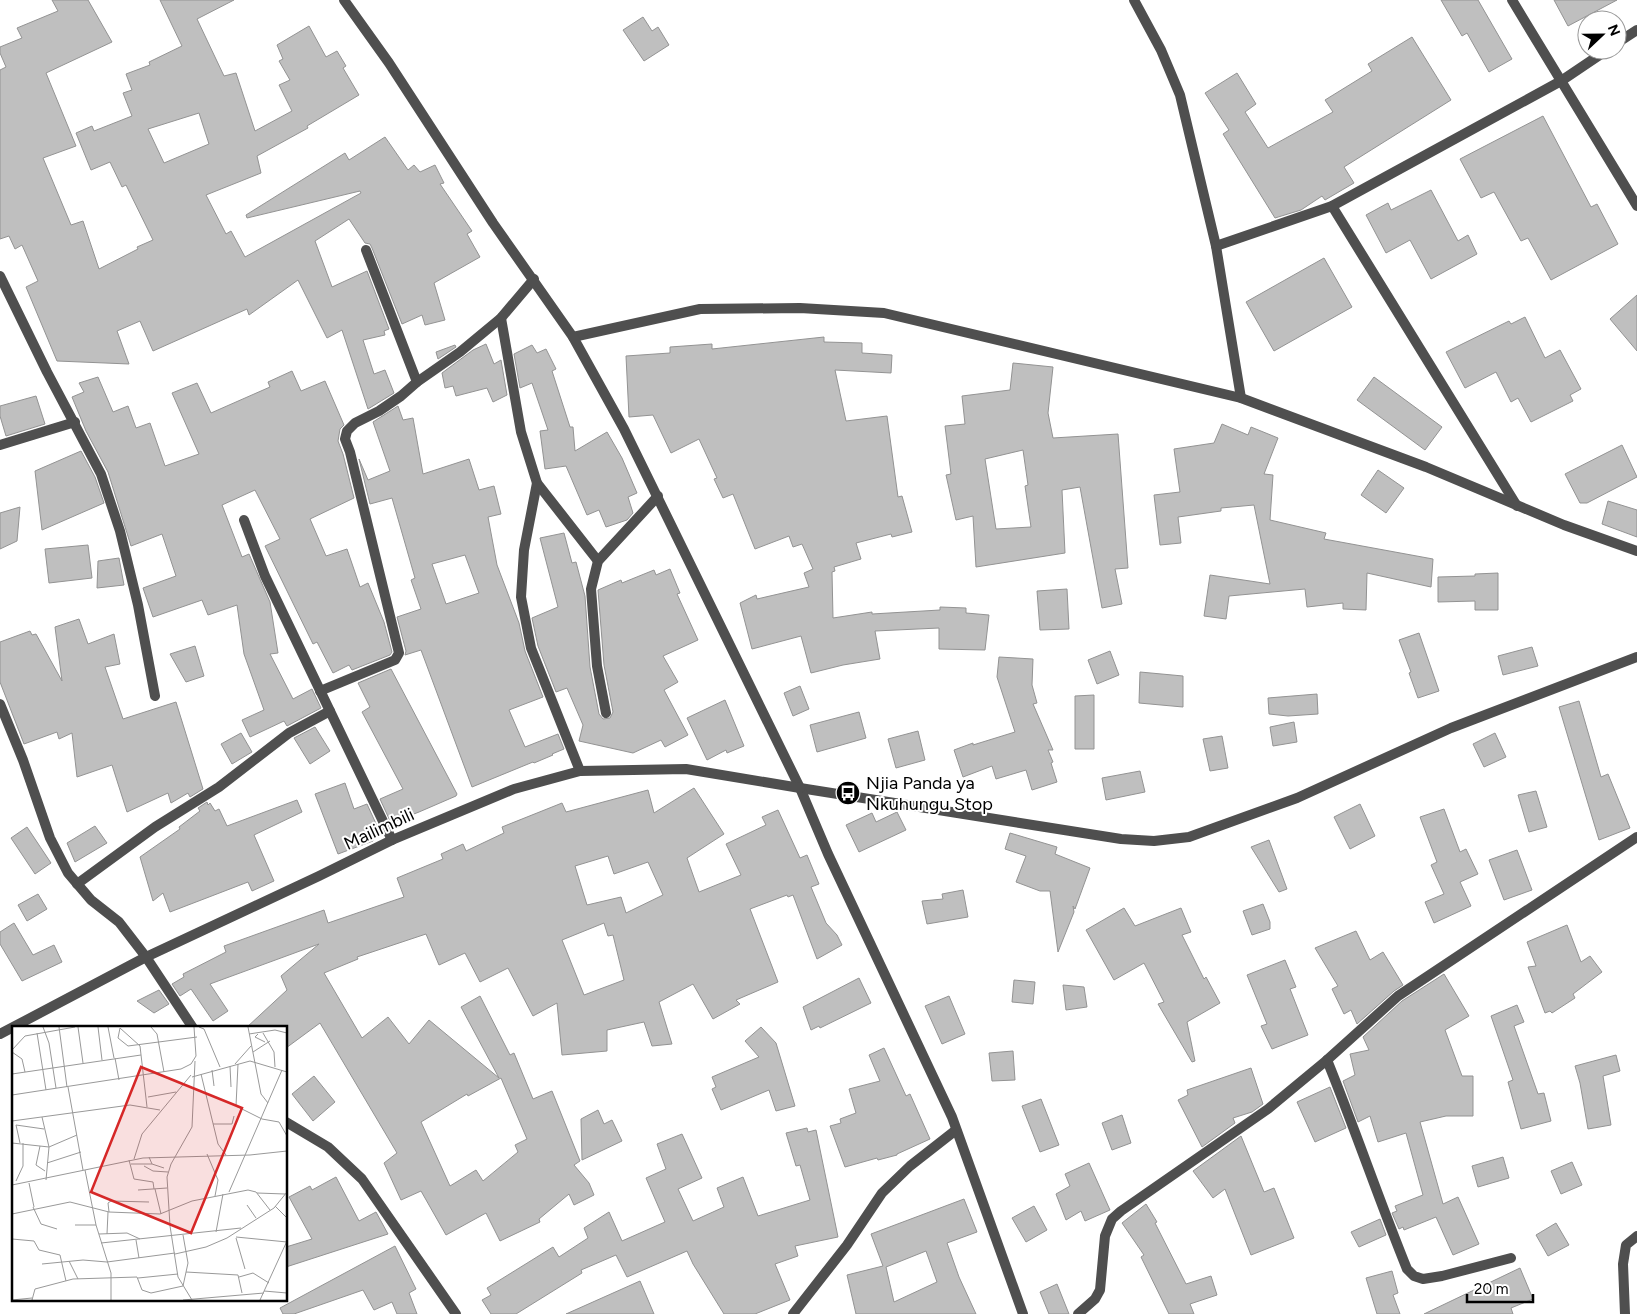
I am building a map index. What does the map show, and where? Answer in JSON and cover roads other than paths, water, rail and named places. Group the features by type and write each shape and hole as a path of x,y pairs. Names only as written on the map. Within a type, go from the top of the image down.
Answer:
{"street":[{"path":"344,0 389,63 493,223 573,337 624,429 800,788 828,854 956,1130 1024,1314"},
{"path":"1134,0 1161,50 1180,95 1216,246 1241,398"},
{"path":"1512,0 1637,206"},
{"path":"1216,246 1332,206 1561,81 1592,60"},
{"path":"1332,206 1517,506"},
{"path":"366,250 417,382"},
{"path":"0,276 47,372 101,474 120,531 138,605 155,696"},
{"path":"320,691 395,660 399,653 350,452 345,439 347,431 355,423 379,411 460,352 501,318 534,279"},
{"path":"573,337 700,309 800,308 884,314 1241,398 1426,467 1564,525 1637,550"},
{"path":"501,318 522,432 537,483 598,561"},
{"path":"0,445 75,422"},
{"path":"537,483 524,550 521,597 531,648 580,771"},
{"path":"606,713 597,666 591,589 598,561 658,496"},
{"path":"244,520 265,576 392,840"},
{"name":"Mailimbili","path":"15,1026 146,957 392,840 514,789 580,771 686,769 1121,839 1154,841 1189,837 1296,798 1451,728 1637,657"},
{"path":"0,704 24,760 50,838 68,873 91,900 119,922 146,957 192,1026"},
{"path":"77,884 155,827 219,787 289,733 330,711"},
{"path":"1078,1314 1095,1299 1100,1290 1105,1236 1112,1220 1121,1211 1268,1109 1327,1060 1398,996 1637,837"},
{"name":"Mailimbili","path":"0,1034 12,1028"},
{"path":"1327,1060 1353,1122 1383,1210 1407,1269 1414,1276 1423,1279 1511,1258"},
{"path":"288,1123 328,1147 362,1179 456,1314"},
{"path":"793,1314 847,1245 882,1193 910,1166 956,1130"},
{"path":"1625,1314 1623,1264 1626,1245 1637,1236"}],"place":[{"name":"Njia Panda ya Nkuhungu Stop","path":"848,793"}]}
